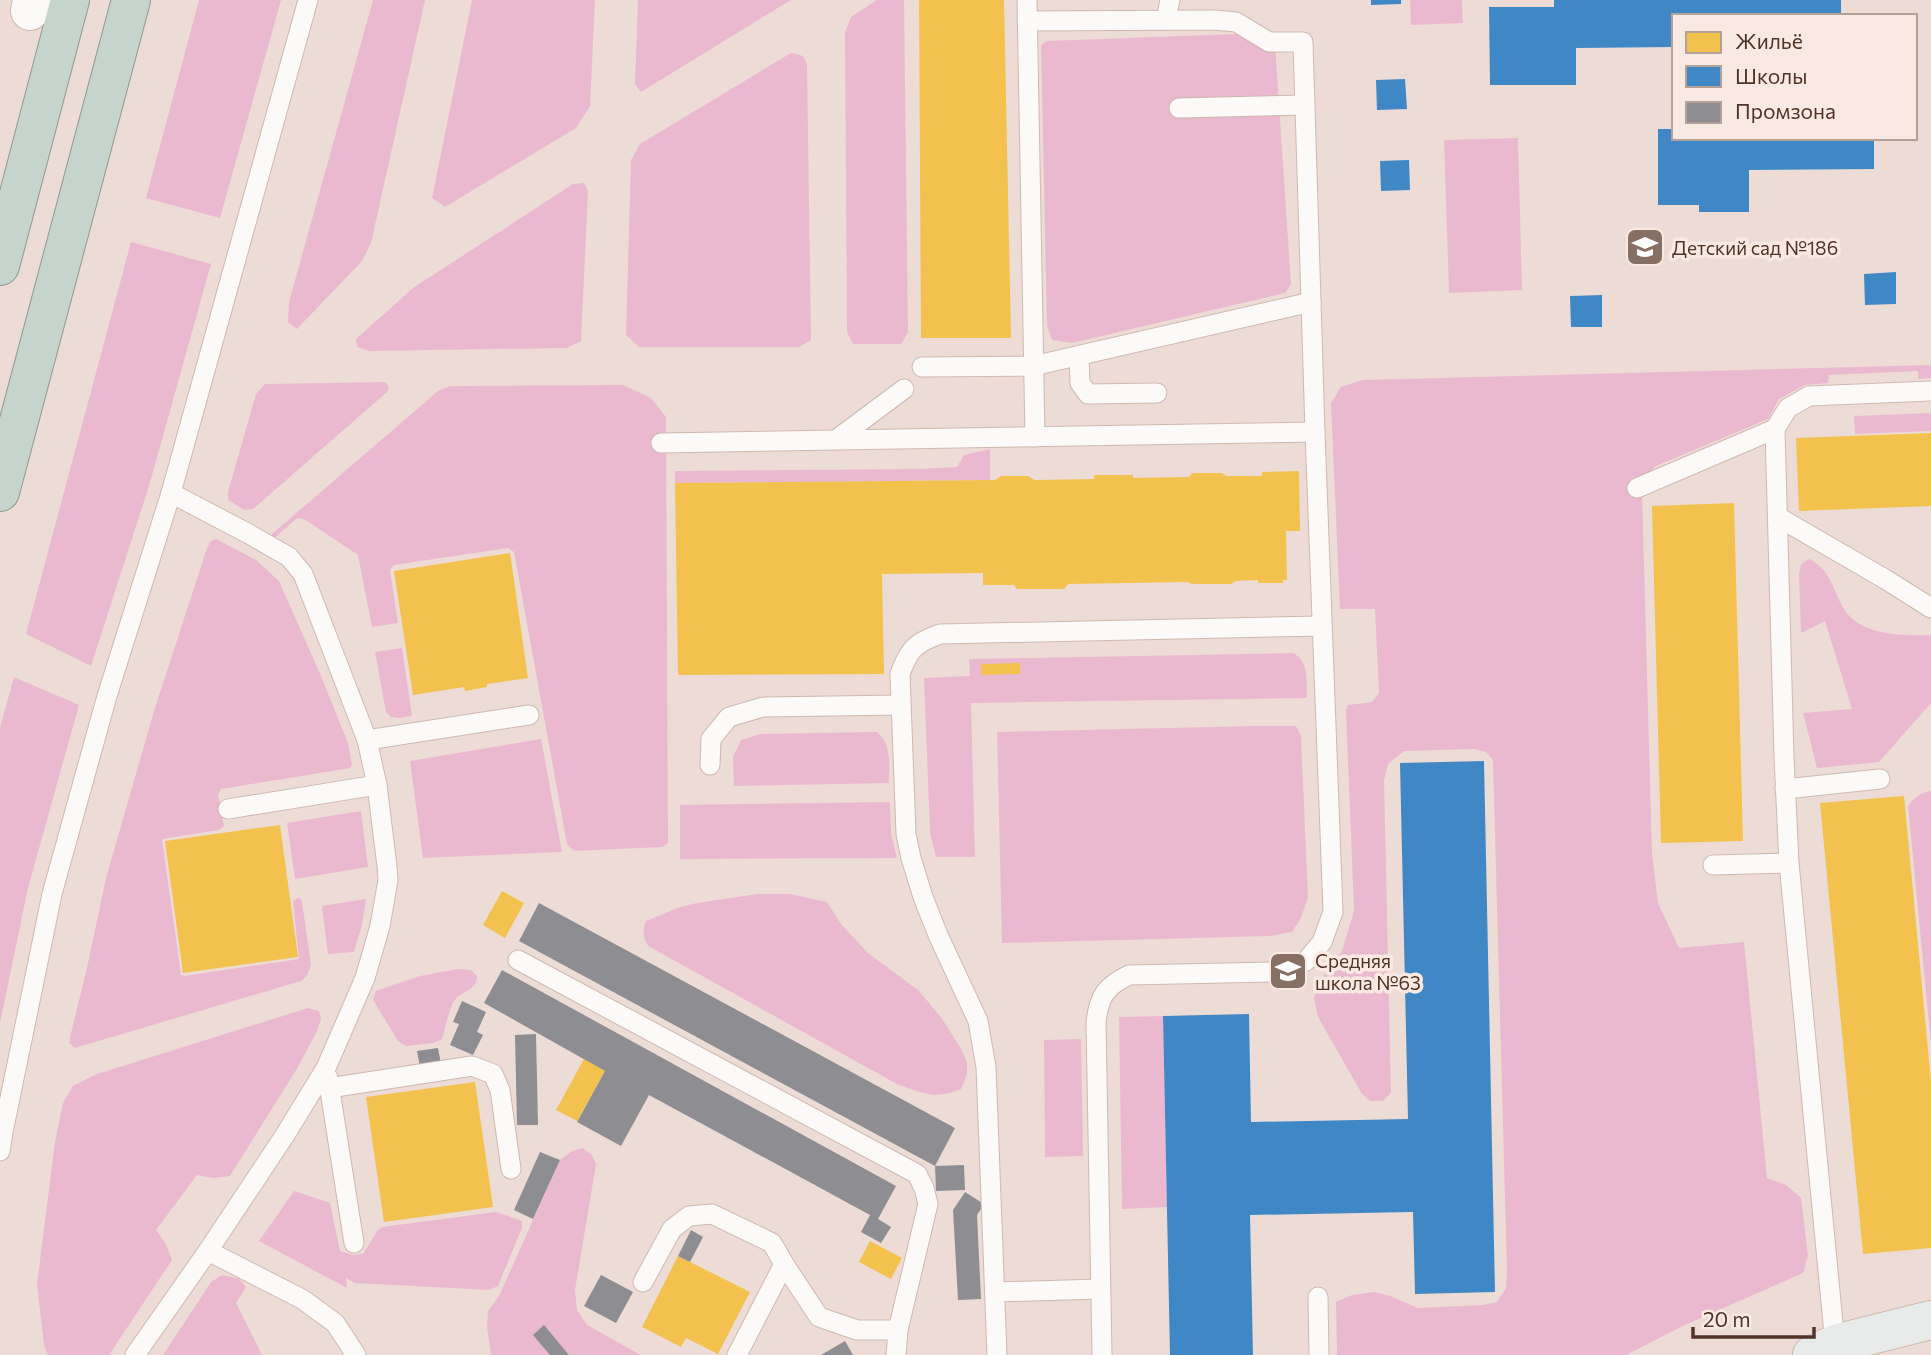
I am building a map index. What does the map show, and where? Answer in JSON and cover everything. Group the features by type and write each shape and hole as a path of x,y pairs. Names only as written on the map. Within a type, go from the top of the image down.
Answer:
{"highway":[{"path":"0,266 70,0"},
{"path":"0,492 131,0"}],"main road":[{"path":"1824,1350 1931,1320"}],"lane":[{"path":"0,1151 52,894 107,696 171,493 308,0"},
{"path":"1027,0 1035,437"},
{"path":"1166,20 1170,0"},
{"path":"1027,21 1214,20 1236,22 1269,42 1303,42 1333,912 1322,942 1306,961 1277,972 1129,975 1116,981 1105,991 1098,1004 1096,1022 1102,1355"},
{"path":"1180,108 1304,105"},
{"path":"922,367 1034,366 1311,302"},
{"path":"1079,356 1080,383 1088,394 1157,393"},
{"path":"837,439 904,388"},
{"path":"1637,488 1774,429 1788,408 1809,396 1931,391"},
{"path":"1774,429 1789,863 1824,1350"},
{"path":"661,443 1315,432"},
{"path":"135,1355 208,1251 326,1068 365,978 380,926 388,880 377,785 367,740 303,574 289,557 171,493"},
{"path":"1778,517 1931,608"},
{"path":"998,1355 986,1068 978,1021 923,897 906,834 900,674 907,654 921,641 940,634 1322,626"},
{"path":"710,765 710,739 729,717 763,707 901,705"},
{"path":"367,740 529,715"},
{"path":"1785,789 1880,779"},
{"path":"229,809 377,785"},
{"path":"1713,865 1789,863"},
{"path":"518,960 917,1174 928,1204 898,1330 896,1355"},
{"path":"329,1088 472,1066 493,1074 500,1090 511,1169"},
{"path":"326,1068 354,1243"},
{"path":"643,1282 672,1229 689,1216 712,1214 772,1242 818,1317 857,1330 898,1330"},
{"path":"208,1251 302,1299 335,1323 356,1355"},
{"path":"737,1355 784,1264"},
{"path":"995,1292 1100,1289"},
{"path":"1318,1297 1319,1355"}],"shaded area":[{"path":"199,0 281,0 220,218 146,198"},
{"path":"373,0 425,0 371,243 362,261 297,329 288,322 289,302"},
{"path":"472,0 595,0 590,106 576,128 445,207 432,198"},
{"path":"638,0 791,0 641,92 635,84"},
{"path":"877,0 904,0 908,332 901,344 853,344 847,332 845,32 851,17"},
{"path":"1410,0 1462,0 1463,23 1411,25"},
{"path":"1263,33 1275,45 1291,284 1285,293 1072,343 1052,340 1047,326 1041,45 1047,41"},
{"path":"791,53 803,56 807,64 811,340 799,347 639,347 626,335 631,160 640,144"},
{"path":"1518,138 1522,290 1449,293 1444,140"},
{"path":"584,183 588,191 581,341 567,348 369,351 357,347 356,339 413,288 573,184"},
{"path":"131,242 211,264 149,486 91,666 26,634"},
{"path":"1931,365 1931,378 1918,379 1918,371 1829,375 1828,383 1805,385 1779,399 1768,419 1656,466 1646,475 1642,492 1652,853 1658,903 1679,948 1744,942 1767,1178 1786,1185 1801,1198 1808,1256 1803,1273 1685,1325 1626,1355 1337,1355 1336,1302 1352,1295 1374,1292 1418,1308 1483,1305 1497,1302 1506,1288 1507,1273 1493,760 1486,752 1474,749 1404,751 1388,764 1384,780 1391,1093 1383,1101 1370,1101 1362,1094 1318,1017 1314,997 1320,981 1342,951 1354,911 1346,711 1348,705 1372,702 1379,693 1375,609 1340,609 1331,403 1341,387 1363,380"},
{"path":"385,382 389,387 387,392 253,509 244,510 228,500 256,394 265,384"},
{"path":"623,385 651,398 666,417 668,843 662,847 574,851 567,844 514,552 508,548 394,565 390,570 398,623 372,627 358,555 304,519 297,518 272,538 272,534 438,391 450,386"},
{"path":"1931,413 1931,431 1855,434 1854,416"},
{"path":"990,449 990,480 675,483 675,471 957,467 964,455"},
{"path":"216,539 256,560 279,581 348,743 352,765 350,768 221,789 218,795 224,826 219,830 162,839 181,975 299,959 293,902 297,898 302,902 311,964 307,976 301,981 75,1048 69,1043 106,878 154,711 207,548 211,541"},
{"path":"1809,559 1825,572 1840,602 1856,622 1880,632 1931,635 1931,703 1879,762 1817,768 1803,713 1852,709 1825,621 1801,633 1799,574 1801,564"},
{"path":"402,648 412,716 398,718 391,717 386,712 375,652"},
{"path":"1294,653 1305,667 1307,698 971,703 975,857 936,857 930,833 924,678 970,676 969,659"},
{"path":"14,677 79,705 28,888 0,1023 0,728"},
{"path":"1296,726 1301,736 1308,897 1301,918 1292,932 1270,936 1002,943 997,732"},
{"path":"877,732 887,749 889,783 734,786 733,757 741,740 760,734"},
{"path":"541,739 562,852 423,858 410,761"},
{"path":"1931,791 1931,1044 1908,806 1918,796"},
{"path":"890,802 891,833 897,858 680,859 680,805"},
{"path":"361,811 368,867 295,879 287,823"},
{"path":"757,894 790,894 827,902 841,924 868,953 918,990 941,1017 967,1062 967,1075 961,1089 936,1095 897,1084 648,946 646,942 646,921 680,907"},
{"path":"366,899 354,952 328,954 322,906"},
{"path":"458,969 471,970 477,976 476,981 472,988 458,997 453,1004 442,1039 433,1043 406,1046 398,1041 373,1000 376,991 420,976"},
{"path":"308,1008 319,1011 321,1019 316,1033 230,1176 213,1178 197,1175 156,1230 166,1244 172,1260 109,1355 48,1355 44,1345 37,1284 55,1142 63,1103 73,1086 97,1074"},
{"path":"1163,1016 1167,1207 1122,1209 1119,1017"},
{"path":"1081,1039 1083,1156 1045,1157 1044,1040"},
{"path":"583,1148 592,1155 596,1164 575,1290 577,1310 587,1325 641,1355 491,1355 488,1311 499,1296 560,1160 572,1151"},
{"path":"294,1191 330,1203 340,1251 353,1255 363,1254 382,1227 496,1212 522,1221 522,1228 498,1286 489,1290 355,1283 346,1278 347,1288 259,1241"},
{"path":"222,1275 239,1279 246,1287 236,1303 262,1355 163,1355 211,1282"}],"building: Жильё":[{"path":"919,0 1004,0 1011,338 921,338"},
{"path":"1931,433 1931,506 1799,511 1796,438"},
{"path":"1299,471 1300,531 1286,531 1287,580 1283,580 1283,583 1258,583 1258,580 1236,581 1231,584 1068,584 1064,589 1017,589 1014,585 983,585 983,573 882,574 884,674 678,675 675,483 995,480 1001,476 1028,476 1034,480 1094,479 1094,475 1133,475 1133,478 1189,477 1192,473 1262,476 1262,472"},
{"path":"1734,503 1743,841 1661,843 1652,506"},
{"path":"510,553 528,678 487,684 487,687 465,691 464,687 413,695 394,571"},
{"path":"1020,663 1020,674 981,675 981,664"},
{"path":"1904,796 1931,1082 1931,1248 1863,1254 1820,803"},
{"path":"280,825 298,957 183,973 165,841"},
{"path":"502,891 524,903 505,938 483,925"},
{"path":"584,1059 605,1071 577,1121 556,1110"},
{"path":"475,1082 493,1207 384,1222 366,1097"},
{"path":"870,1241 902,1258 891,1279 859,1262"},
{"path":"678,1256 750,1292 718,1354 686,1338 681,1347 642,1327"}],"building: Школы":[{"path":"1371,0 1401,0 1401,4 1371,5"},
{"path":"1554,0 1841,0 1841,14 1672,14 1672,47 1576,48 1576,85 1490,85 1489,7 1554,7"},
{"path":"1405,79 1407,109 1377,110 1376,80"},
{"path":"1658,129 1672,129 1672,140 1874,140 1874,169 1749,170 1749,212 1699,212 1699,205 1658,205"},
{"path":"1409,160 1410,190 1381,191 1380,161"},
{"path":"1896,272 1896,304 1865,305 1864,274"},
{"path":"1602,295 1602,327 1571,327 1570,296"},
{"path":"1484,761 1495,1292 1415,1294 1413,1212 1250,1215 1253,1355 1170,1355 1163,1016 1249,1014 1251,1122 1408,1119 1400,763"}],"building: Промзона":[{"path":"539,903 955,1128 935,1166 519,941"},
{"path":"502,970 896,1186 878,1219 891,1227 881,1243 861,1232 870,1215 649,1095 621,1146 577,1122 605,1071 484,1003"},
{"path":"462,1001 486,1012 477,1032 483,1035 473,1055 450,1045 459,1024 453,1022"},
{"path":"536,1034 538,1125 517,1125 515,1035"},
{"path":"438,1048 441,1064 420,1067 417,1051"},
{"path":"540,1152 560,1160 533,1219 514,1210"},
{"path":"964,1165 965,1190 936,1191 935,1166"},
{"path":"965,1192 984,1204 977,1215 981,1299 958,1300 953,1210"},
{"path":"691,1230 703,1237 690,1262 678,1256"},
{"path":"601,1275 633,1292 616,1323 584,1306"},
{"path":"544,1325 569,1355 550,1355 533,1335"},
{"path":"845,1341 853,1355 821,1355"}],"place":[{"name":"Детский сад №186","path":"1645,247"},
{"name":"Средняя школа №63","path":"1288,971"}]}
